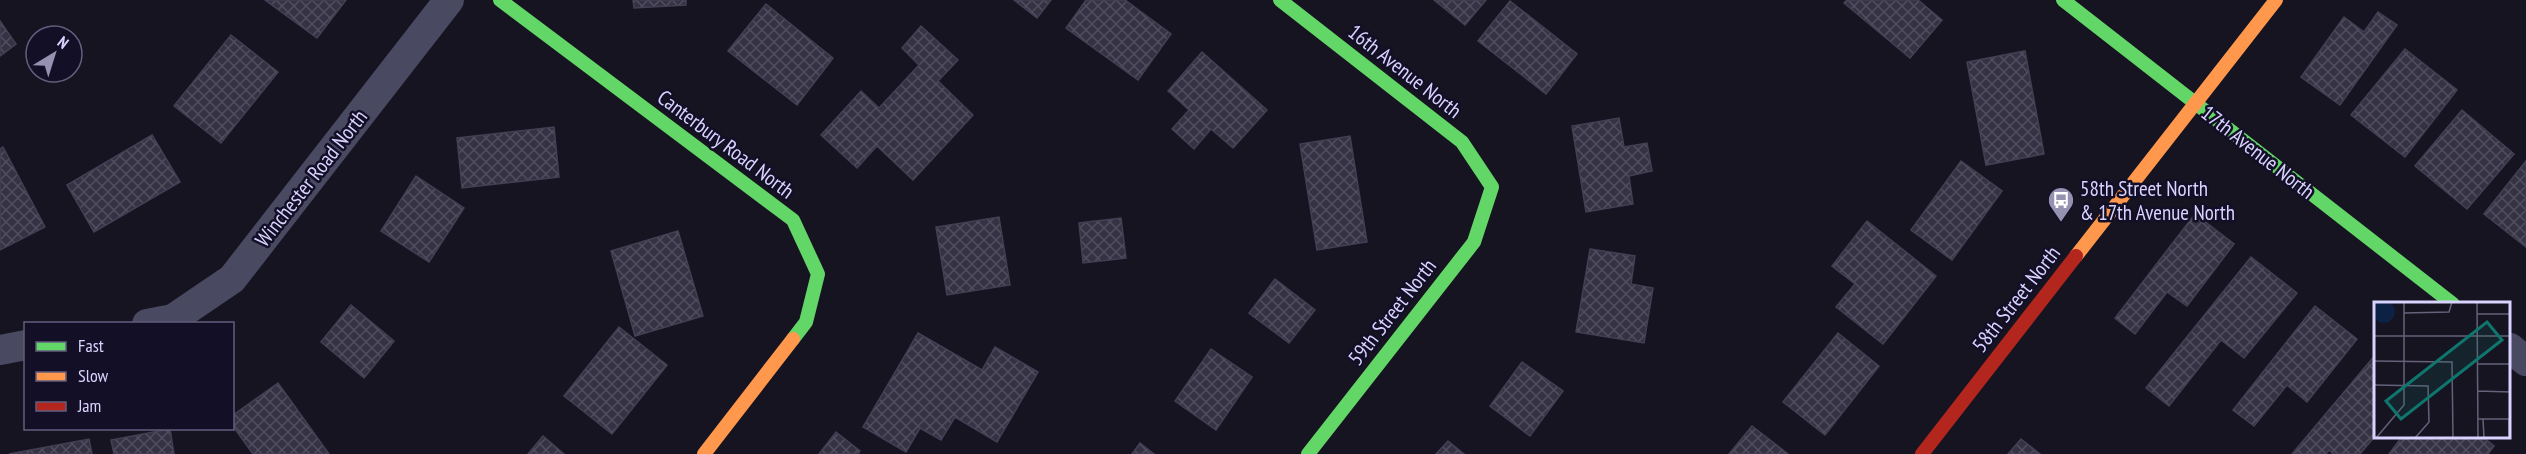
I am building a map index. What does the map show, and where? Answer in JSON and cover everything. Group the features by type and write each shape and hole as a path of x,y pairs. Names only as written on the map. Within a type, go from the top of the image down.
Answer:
{"street":[{"name":"Winchester Road North","path":"157,322 173,319 232,279 449,0"},
{"name":"Canterbury Road North","path":"500,0 793,220 818,274 806,322 704,454"},
{"name":"16th Avenue North","path":"1280,0 1462,142 1492,187"},
{"name":"17th Avenue North","path":"2063,0 2450,302"},
{"name":"58th Street North","path":"1922,454 2276,0"},
{"name":"59th Street North","path":"1308,454 1474,242 1492,187"},
{"path":"0,350 24,345"},
{"path":"2511,349 2526,361"}],"building":[{"path":"265,0 346,0 317,38"},
{"path":"633,0 686,0 686,5 634,8"},
{"path":"1014,0 1051,0 1037,18"},
{"path":"1086,0 1125,0 1171,34 1138,80 1066,28"},
{"path":"1434,0 1486,0 1465,25"},
{"path":"1847,0 1918,0 1942,20 1910,58 1844,3"},
{"path":"1510,1 1577,54 1546,94 1478,41"},
{"path":"766,4 833,58 797,105 728,51"},
{"path":"2378,12 2397,25 2340,105 2301,77 2344,17 2364,32"},
{"path":"0,21 16,44 0,56"},
{"path":"921,26 958,60 938,81 973,115 913,180 877,146 857,168 821,135 861,91 879,108 919,65 902,48"},
{"path":"231,35 278,72 221,143 174,106"},
{"path":"2405,49 2457,90 2405,157 2351,115"},
{"path":"2025,51 2044,154 1986,165 1967,62"},
{"path":"1202,52 1267,110 1233,148 1211,129 1194,149 1172,129 1189,110 1168,91"},
{"path":"2462,110 2514,154 2467,209 2415,166"},
{"path":"1619,118 1624,147 1647,143 1652,171 1629,176 1633,204 1586,212 1572,126"},
{"path":"554,127 559,177 462,188 457,138"},
{"path":"152,135 180,182 94,232 67,185"},
{"path":"1350,136 1367,242 1317,250 1300,144"},
{"path":"3,147 45,227 0,250 0,149"},
{"path":"1961,161 2002,191 1952,260 1911,230"},
{"path":"2526,161 2526,247 2484,214"},
{"path":"416,176 464,208 429,262 381,231"},
{"path":"2195,214 2234,244 2187,306 2167,292 2135,334 2115,318"},
{"path":"999,217 1010,285 947,295 936,227"},
{"path":"1121,218 1126,258 1083,263 1079,223"},
{"path":"1867,221 1936,276 1883,344 1836,307 1855,284 1832,266"},
{"path":"678,231 703,316 635,336 611,251"},
{"path":"1590,249 1635,256 1631,284 1653,288 1644,343 1576,332"},
{"path":"2251,257 2297,293 2244,358 2221,340 2169,406 2146,388"},
{"path":"1275,279 1315,310 1289,343 1249,313"},
{"path":"351,305 394,341 364,378 321,342"},
{"path":"2315,306 2357,339 2307,402 2287,385 2254,426 2233,410"},
{"path":"619,327 667,365 612,434 564,396"},
{"path":"918,333 982,370 995,347 1038,372 997,442 955,417 941,440 920,428 906,452 863,427"},
{"path":"1838,333 1879,366 1825,435 1783,402"},
{"path":"1211,349 1252,377 1216,430 1175,401"},
{"path":"2374,356 2374,437 2360,454 2333,454 2329,450 2326,454 2292,454"},
{"path":"1522,362 1563,391 1530,436 1490,406"},
{"path":"278,383 329,454 253,454 234,428 234,415"},
{"path":"1752,426 1788,454 1729,454"},
{"path":"170,430 174,454 114,454 111,440"},
{"path":"836,432 860,451 858,454 819,454"},
{"path":"543,436 564,454 528,454"},
{"path":"89,439 92,454 9,454"},
{"path":"2021,439 2040,454 2008,454"},
{"path":"2400,439 2485,439 2494,446 2488,454 2389,454"},
{"path":"1448,441 1464,454 1436,454"},
{"path":"1140,443 1154,454 1132,454"}],"traffic: fast":[{"path":"500,0 793,220 818,274 806,322 793,339"},
{"path":"1280,0 1462,142 1492,187 1474,242 1308,454"},
{"path":"2063,0 2450,302"}],"traffic: slow":[{"path":"2076,256 2276,0"},
{"path":"704,454 793,339"}],"traffic: jam":[{"path":"1922,454 2076,256"}],"place":[{"name":"58th Street North & 17th Avenue North","path":"2061,223"}]}
